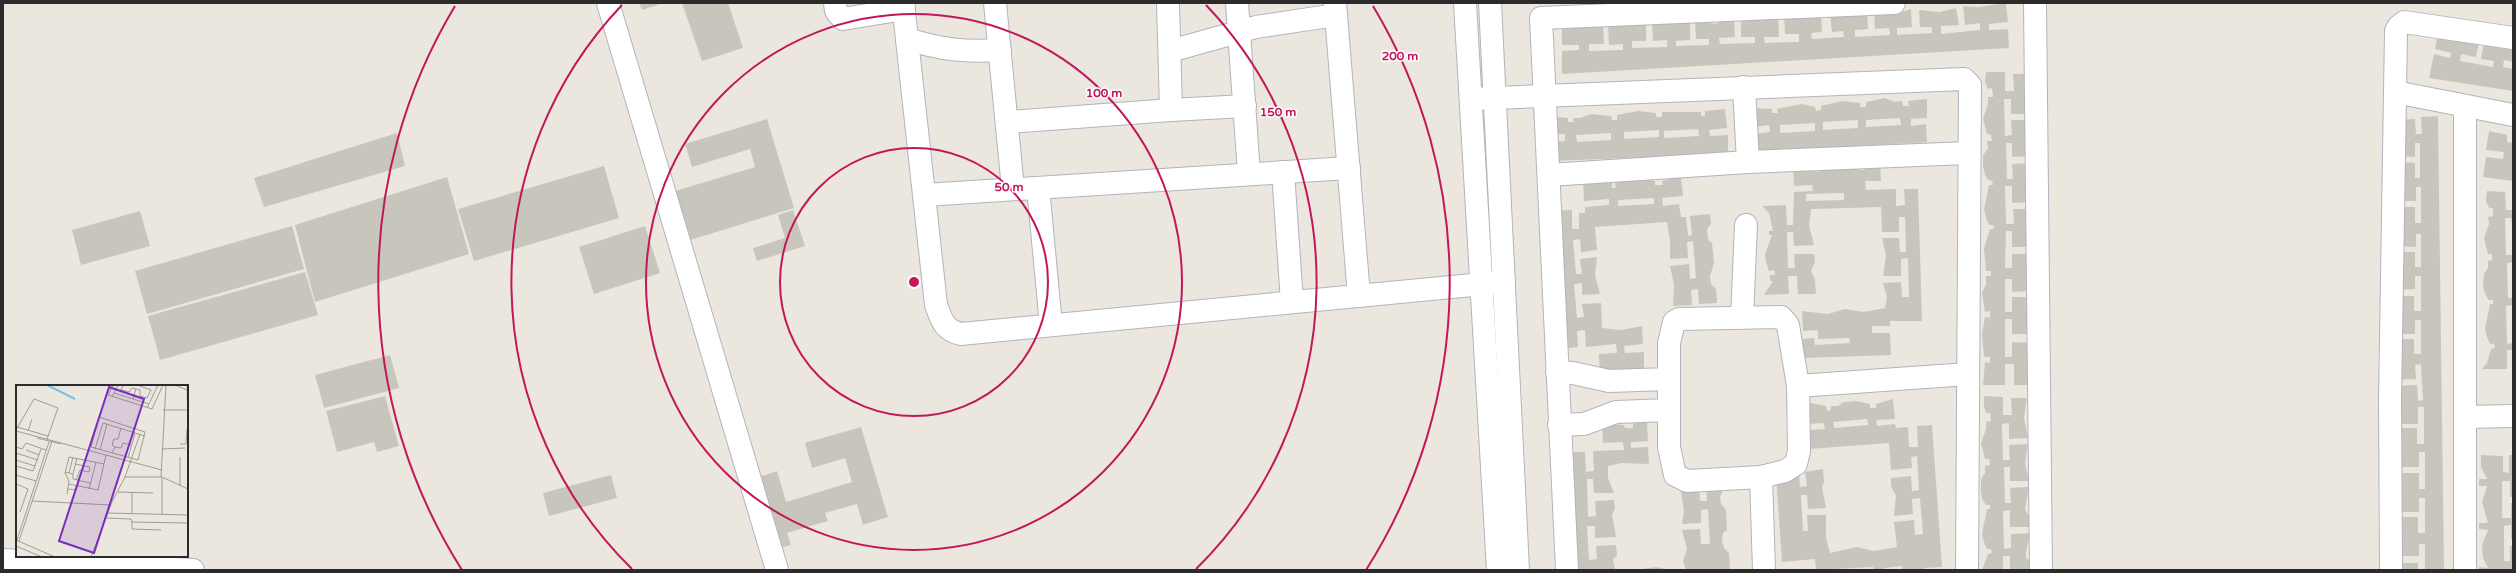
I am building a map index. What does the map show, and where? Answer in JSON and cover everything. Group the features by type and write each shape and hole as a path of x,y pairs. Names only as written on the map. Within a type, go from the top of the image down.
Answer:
{"street":[{"path":"608,3 777,570"},
{"path":"835,3 836,11 843,19 903,6 936,305 946,327 950,331 961,334 1504,282"},
{"path":"995,3 1008,122 1013,189"},
{"path":"1168,3 1171,110"},
{"path":"1237,3 1249,174"},
{"path":"1465,3 1498,570"},
{"path":"1490,3 1518,570"},
{"path":"1567,570 1556,372 1549,176 1541,20 1544,17 1894,3"},
{"path":"2035,3 2041,570"},
{"path":"1170,51 1240,31 1336,9 1359,296"},
{"path":"2390,570 2390,399 2396,31 2404,22 2513,38"},
{"path":"907,39 939,49 964,52 1000,50"},
{"path":"1471,100 1495,97 1964,79 1970,85 1968,153 1967,570"},
{"path":"1744,87 1748,162"},
{"path":"2395,92 2513,115"},
{"path":"1008,122 1245,106"},
{"path":"2465,106 2465,570"},
{"path":"1549,176 1748,162 1968,153"},
{"path":"925,195 1349,168"},
{"path":"1283,172 1292,302"},
{"path":"1038,188 1051,325"},
{"path":"1742,318 1746,225"},
{"path":"1781,317 1784,319 1788,325 1795,357 1798,386 1799,451 1796,464 1785,471 1761,477 1681,480 1675,475 1672,469 1669,447 1669,379 1669,343 1674,322 1679,319 1781,317"},
{"path":"1556,372 1578,374 1609,381 1669,379"},
{"path":"1798,386 1968,374"},
{"path":"1559,425 1584,424 1616,412 1669,410"},
{"path":"2465,417 2513,416"},
{"path":"1761,477 1764,570"},
{"path":"3,560 193,570"}],"building":[{"path":"639,3 663,3 642,10"},
{"path":"682,3 728,3 743,48 702,61"},
{"path":"2006,3 2008,22 1989,24 1989,30 2008,29 2009,48 1562,74 1562,51 1579,50 1579,45 1562,45 1562,23 1583,28 1603,23 1604,44 1589,44 1589,51 1623,50 1623,44 1609,45 1608,23 1628,26 1646,21 1646,41 1632,41 1632,48 1667,47 1667,40 1653,41 1652,22 1671,24 1690,20 1690,40 1676,41 1676,46 1709,45 1709,39 1696,39 1695,20 1715,24 1728,19 1734,19 1735,37 1719,38 1720,44 1755,43 1755,37 1741,37 1741,17 1759,20 1778,16 1779,37 1764,37 1765,43 1799,42 1799,34 1785,34 1784,15 1804,18 1821,14 1822,32 1811,33 1812,39 1844,37 1843,31 1832,32 1830,14 1867,12 1868,29 1855,30 1855,37 1890,35 1889,28 1875,29 1874,11 1895,14 1911,9 1912,27 1897,28 1897,35 1932,33 1932,27 1920,27 1919,10 1940,12 1956,8 1959,25 1941,26 1941,34 1980,30 1980,23 1965,25 1963,6 1978,7"},
{"path":"2439,28 2480,36 2476,57 2461,54 2460,61 2493,67 2494,61 2481,59 2485,37 2513,43 2513,62 2504,60 2503,67 2513,69 2513,91 2429,78 2434,54 2450,58 2451,53 2435,49"},
{"path":"1986,72 2005,72 2005,91 2014,91 2013,74 2029,74 2030,114 2011,114 2011,99 2004,99 2005,136 2012,135 2011,120 2030,120 2031,156 2012,157 2012,143 2006,143 2007,179 2013,179 2012,164 2031,163 2032,202 2012,203 2012,186 2005,186 2006,224 2014,224 2013,209 2033,209 2033,247 2012,247 2012,231 2006,231 2005,268 2012,268 2012,254 2032,254 2026,273 2032,291 2012,292 2012,279 2005,279 2005,312 2012,312 2012,297 2032,297 2032,334 2012,334 2012,319 2005,319 2005,357 2012,357 2012,342 2032,343 2027,363 2031,385 2014,385 2014,364 2005,364 2005,385 1983,385 1985,362 1990,363 1990,357 1984,357 1982,334 1985,317 1990,318 1990,311 1985,312 1982,293 1986,284 1986,276 1991,276 1991,271 1986,271 1984,248 1990,229 1994,229 1993,225 1989,225 1984,209 1989,185 1993,185 1992,181 1988,180 1985,175 1983,166 1983,155 1988,149 1987,141 1992,141 1991,135 1987,134 1983,119 1988,104 1988,97 1993,97 1992,88 1988,89 1985,82"},
{"path":"1885,98 1895,102 1902,101 1903,106 1909,106 1908,101 1927,99 1927,118 1911,119 1911,126 1926,124 1927,142 1756,152 1754,134 1770,132 1769,125 1754,127 1752,108 1772,109 1772,113 1778,113 1777,109 1802,104 1815,107 1816,111 1821,110 1821,106 1842,101 1860,103 1860,107 1866,107 1866,102","holes":["1900,118 1901,125 1866,127 1866,120","1858,120 1858,128 1823,130 1823,122","1815,123 1815,131 1780,133 1780,125"]},
{"path":"1725,109 1727,128 1709,130 1710,136 1728,135 1728,154 1552,161 1550,142 1565,141 1565,134 1549,135 1548,116 1568,118 1568,122 1574,122 1573,118 1580,118 1591,114 1611,116 1612,120 1617,120 1617,115 1638,111 1656,113 1656,117 1662,117 1662,112 1701,112 1701,116 1705,116 1705,111","holes":["1698,129 1699,136 1664,138 1664,131","1659,130 1659,137 1624,139 1624,132","1611,133 1611,140 1577,142 1576,135"]},
{"path":"2438,116 2444,570 2425,570 2425,544 2419,544 2419,556 2394,556 2394,517 2418,517 2418,533 2425,533 2425,498 2419,498 2419,512 2394,512 2394,473 2419,473 2419,489 2425,489 2425,452 2419,452 2419,467 2394,467 2402,449 2394,428 2417,428 2417,444 2424,444 2424,407 2418,407 2418,424 2394,424 2392,386 2417,385 2418,401 2423,400 2421,364 2415,365 2416,379 2392,380 2393,339 2414,339 2414,354 2421,354 2421,320 2415,320 2415,334 2393,334 2393,296 2414,296 2414,311 2421,311 2421,276 2415,276 2415,289 2394,290 2394,252 2415,252 2415,267 2421,267 2421,234 2416,234 2416,247 2394,246 2394,207 2415,207 2415,223 2421,223 2421,187 2416,187 2416,201 2394,201 2395,162 2415,163 2415,178 2420,178 2420,143 2415,143 2415,157 2395,156 2395,120 2415,119 2416,134 2422,134 2421,117"},
{"path":"767,119 794,208 687,241 672,192 755,167 750,149 692,167 685,144"},
{"path":"2489,131 2507,135 2507,142 2513,143 2513,181 2483,177 2486,157 2503,159 2504,152 2486,150"},
{"path":"397,133 405,166 264,207 254,178"},
{"path":"1880,162 1881,181 1865,181 1866,190 1896,189 1896,206 1905,205 1904,189 1918,189 1922,321 1890,321 1890,326 1872,326 1872,333 1890,333 1891,355 1803,358 1803,339 1814,338 1815,345 1850,343 1849,338 1818,339 1818,330 1803,331 1802,311 1828,314 1845,309 1863,312 1885,308 1887,297 1883,283 1901,282 1902,297 1909,297 1908,258 1901,259 1901,276 1883,276 1886,256 1882,238 1899,238 1900,252 1906,252 1905,217 1899,217 1899,232 1882,232 1881,207 1811,209 1809,226 1814,245 1794,246 1793,232 1787,232 1788,268 1795,268 1794,254 1814,254 1815,262 1811,271 1815,279 1816,294 1798,294 1797,276 1788,276 1789,294 1764,295 1773,281 1770,281 1770,275 1775,275 1774,270 1769,271 1766,262 1765,254 1772,235 1769,235 1769,231 1773,231 1769,213 1762,206 1786,205 1787,225 1793,225 1794,192 1813,191 1812,185 1794,186 1793,166 1813,167 1814,171 1820,172 1820,167 1858,166 1858,170 1864,170 1864,166","holes":["1844,193 1844,200 1806,201 1806,194"]},
{"path":"604,166 619,218 474,261 458,209"},
{"path":"447,177 469,254 315,302 295,225"},
{"path":"1681,177 1683,196 1662,198 1663,206 1679,204 1681,217 1686,217 1688,236 1692,235 1690,216 1710,214 1711,224 1707,229 1708,240 1712,243 1714,263 1710,276 1711,284 1716,289 1717,303 1699,304 1698,289 1691,290 1692,305 1673,306 1674,284 1670,266 1689,264 1690,279 1696,278 1693,241 1687,242 1688,258 1670,259 1670,241 1667,222 1595,227 1597,250 1581,252 1580,239 1573,240 1576,274 1582,274 1580,259 1597,257 1595,275 1600,294 1582,295 1582,283 1574,284 1577,318 1584,317 1582,304 1601,303 1602,328 1621,330 1642,326 1643,344 1624,346 1625,353 1644,352 1644,371 1615,369 1600,375 1599,354 1617,353 1616,344 1586,347 1585,330 1577,331 1578,347 1561,349 1552,211 1572,210 1572,229 1579,229 1579,213 1585,213 1585,207 1609,205 1609,199 1584,201 1583,180 1612,183 1612,188 1616,188 1615,183 1634,178 1655,181 1655,185 1663,185 1662,181","holes":["1654,198 1654,204 1618,206 1618,200"]},
{"path":"2487,191 2505,192 2506,210 2513,210 2513,231 2511,218 2505,218 2506,255 2513,255 2513,262 2507,263 2508,298 2513,298 2513,305 2506,306 2507,344 2513,343 2513,350 2507,350 2507,369 2482,369 2487,363 2491,349 2495,348 2494,344 2490,344 2485,329 2490,304 2493,304 2493,300 2489,300 2485,294 2483,285 2484,274 2488,268 2488,261 2492,260 2492,254 2488,254 2484,238 2489,224 2488,217 2493,216 2493,208 2489,208 2486,201"},
{"path":"793,210 805,246 757,261 753,248 785,238 778,215"},
{"path":"140,211 150,246 81,265 72,230"},
{"path":"292,226 304,269 147,314 135,271"},
{"path":"645,226 660,273 594,294 579,247"},
{"path":"305,272 318,315 160,360 148,316"},
{"path":"390,355 399,388 324,408 315,375"},
{"path":"385,396 399,446 377,452 374,442 337,452 326,411"},
{"path":"1984,396 2003,397 2003,415 2012,415 2011,398 2027,398 2024,418 2028,438 2009,439 2009,423 2002,424 2003,460 2010,460 2009,445 2028,444 2025,463 2029,481 2010,481 2010,467 2004,467 2005,503 2011,503 2010,488 2029,487 2025,509 2030,519 2030,527 2010,527 2010,510 2003,511 2004,549 2011,548 2011,534 2030,533 2026,558 2031,562 2030,570 2010,570 2010,556 2003,556 2003,570 1982,570 1988,554 1992,553 1991,549 1987,549 1982,534 1987,509 1990,509 1990,505 1986,505 1982,499 1981,490 1981,479 1985,473 1985,466 1990,465 1989,459 1985,459 1981,443 1986,429 1986,422 1991,421 1990,413 1986,413 1984,406"},
{"path":"1893,399 1895,419 1876,420 1877,426 1895,424 1896,428 1908,427 1909,447 1918,447 1917,426 1932,425 1942,567 1924,568 1925,570 1902,570 1902,566 1884,568 1884,570 1874,570 1873,567 1816,570 1815,559 1782,562 1776,475 1799,472 1800,487 1807,486 1805,472 1823,469 1824,482 1822,487 1826,508 1808,509 1807,495 1801,495 1803,531 1808,531 1807,515 1826,515 1826,538 1830,553 1857,547 1874,551 1897,547 1894,522 1914,520 1915,535 1923,534 1920,498 1912,499 1913,514 1894,516 1896,496 1891,486 1891,478 1911,476 1912,491 1919,490 1917,456 1911,457 1912,468 1891,470 1889,443 1809,449 1807,430 1825,429 1824,423 1807,424 1805,402 1826,406 1827,411 1831,410 1831,406 1838,406 1844,402 1856,401 1870,404 1870,408 1876,408 1876,404","holes":["1867,419 1868,425 1834,428 1833,422"]},
{"path":"1641,421 1647,422 1648,441 1631,442 1631,448 1648,447 1649,464 1622,463 1608,466 1608,478 1614,493 1594,493 1593,479 1587,479 1588,517 1596,516 1595,501 1614,500 1615,509 1612,514 1616,537 1595,538 1595,526 1587,526 1589,560 1597,559 1596,546 1616,545 1617,556 1613,559 1615,570 1573,570 1567,452 1585,452 1586,472 1594,471 1593,451 1624,450 1623,442 1603,443 1602,424 1624,425 1625,428 1633,428 1633,424"},
{"path":"861,427 888,517 863,525 857,504 825,513 828,521 787,533 791,545 780,548 759,477 777,471 786,502 852,482 845,458 812,468 805,443"},
{"path":"2481,455 2503,456 2503,472 2509,473 2509,455 2513,455 2513,497 2510,497 2510,481 2502,481 2502,518 2511,518 2511,503 2513,503 2513,539 2511,539 2511,525 2504,526 2504,561 2510,561 2510,546 2513,546 2513,570 2479,570 2479,567 2488,568 2483,558 2482,545 2488,530 2479,529 2479,523 2488,523 2482,502 2487,486 2479,486 2479,479 2487,479 2481,467"},
{"path":"611,475 617,498 549,516 543,493"},
{"path":"1706,481 1723,488 1720,498 1721,504 1726,510 1727,530 1723,533 1722,541 1724,548 1729,553 1730,570 1686,570 1683,561 1687,549 1682,530 1700,529 1701,544 1710,544 1708,509 1701,510 1701,523 1682,524 1684,512 1680,485 1699,484 1700,501 1707,501"},
{"path":"2394,563 2418,563 2418,570 2394,570"},
{"path":"1656,567 1670,570 1642,570 1642,569"}]}
